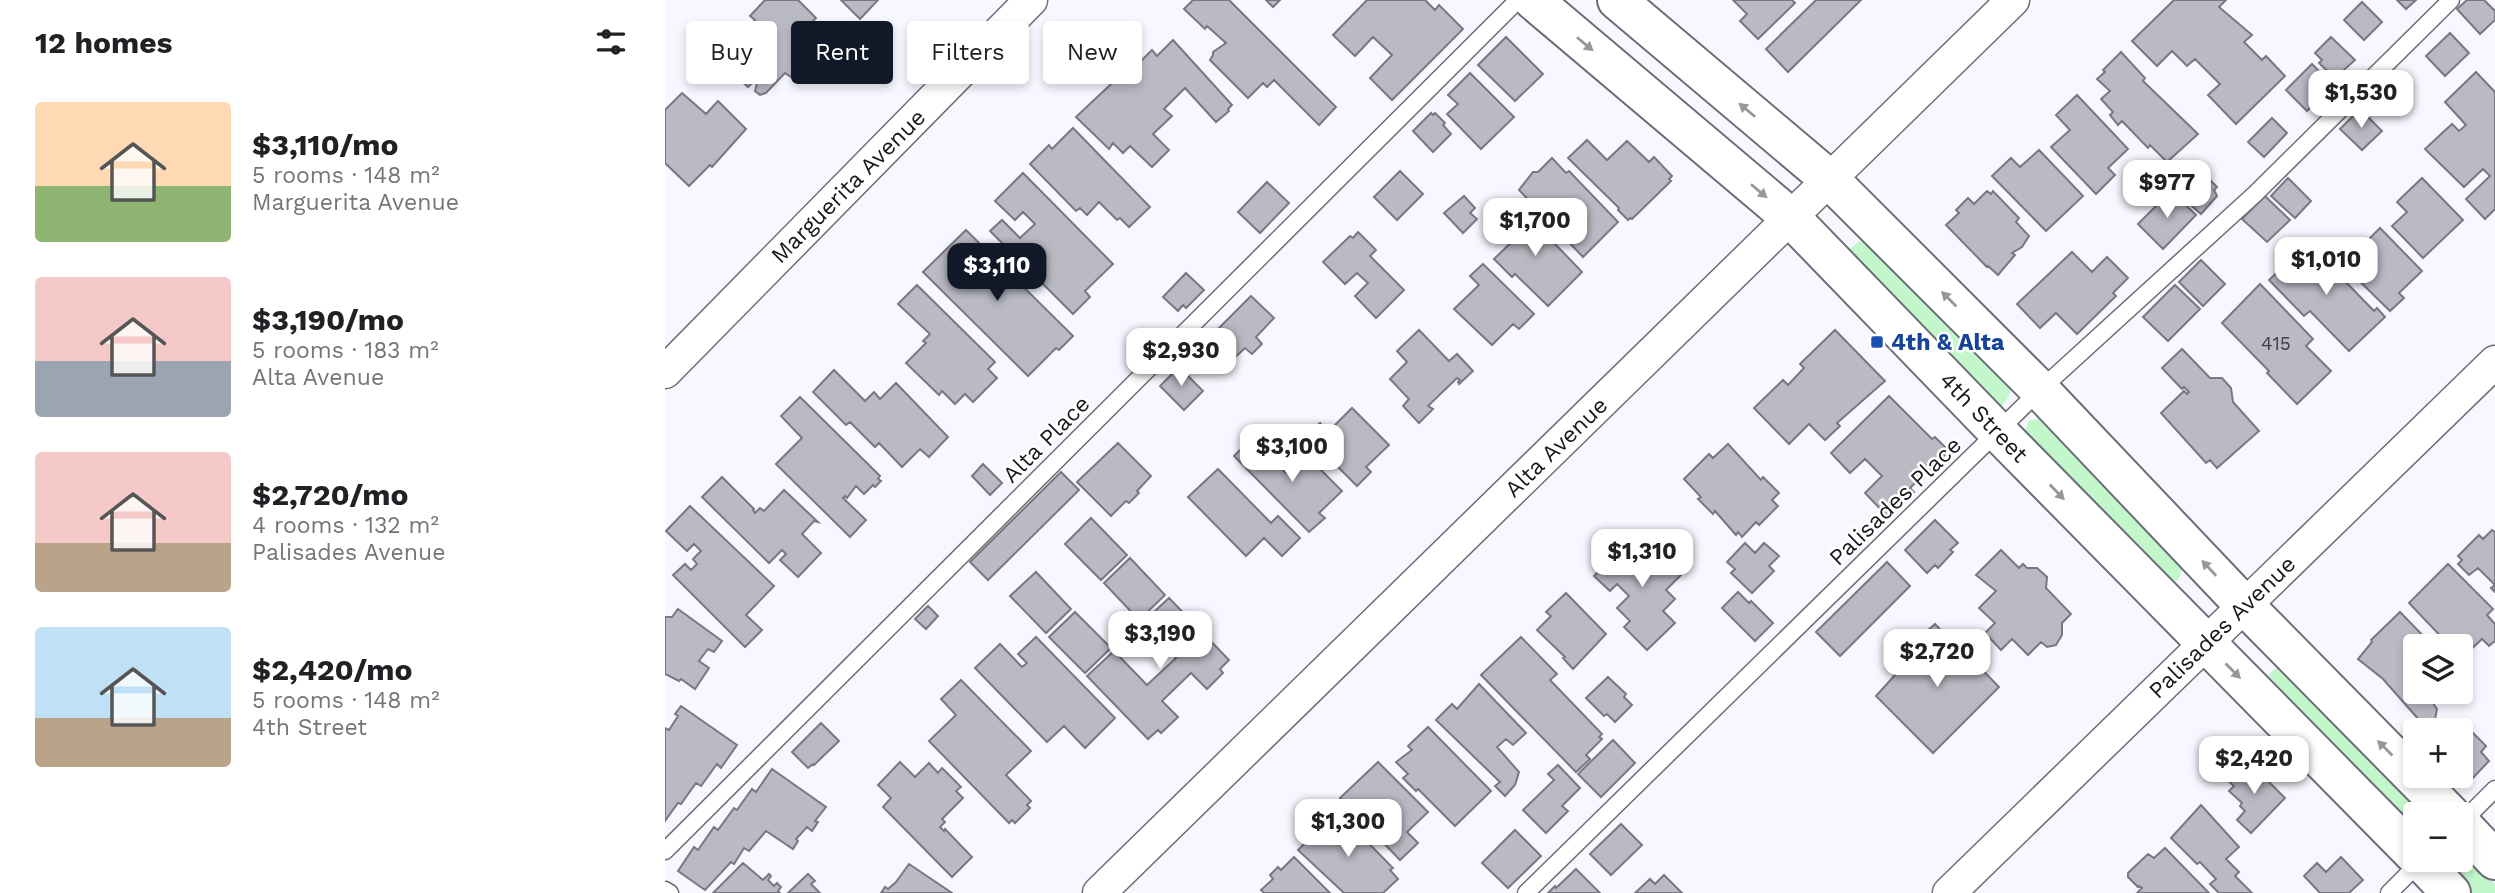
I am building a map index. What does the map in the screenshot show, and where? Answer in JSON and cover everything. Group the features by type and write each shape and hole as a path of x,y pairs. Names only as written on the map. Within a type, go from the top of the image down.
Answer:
{"street":[{"name":"Marguerita Avenue","path":"665,372 1031,0"},
{"name":"4th Street","path":"1533,0 1791,218 2403,842"},
{"path":"1617,0 1829,179 2041,390 2244,605 2439,802"},
{"name":"Alta Avenue","path":"1099,893 2013,0"},
{"name":"Palisades Avenue","path":"1949,893 2495,362"},
{"path":"2473,836 2495,860"},
{"name":"4th Street","path":"2432,872 2451,893"}],"lane":[{"name":"Alta Place","path":"665,850 1518,0"},
{"name":"Palisades Place","path":"1526,893 2041,390 2255,194 2451,0"},
{"path":"2473,811 2495,789"},
{"path":"2389,893 2408,872"},
{"path":"665,890 670,893"}],"green space":[{"path":"1859,241 1865,241 2011,385 2008,397 2001,406 1991,405 1849,256 1850,249"},
{"path":"2044,420 2183,568 2178,580 2170,583 2024,436 2028,421"},
{"path":"2277,668 2285,669 2413,802 2403,802 2403,821 2265,683 2271,672"},
{"path":"2473,861 2495,884 2495,893 2470,893 2445,872 2473,872"}],"building":[{"path":"765,0 798,0 816,18 813,21 791,21 791,77 785,73 777,81 777,21 754,21 750,16"},
{"path":"841,0 878,0 860,19"},
{"path":"1193,0 1229,0 1336,107 1319,125 1274,80 1267,87 1263,83 1248,98 1210,60 1213,52 1226,43 1207,26 1205,29 1184,9"},
{"path":"1266,0 1280,0 1273,7"},
{"path":"1367,0 1425,0 1435,10 1439,5 1463,29 1392,100 1370,78 1392,55 1373,37 1355,56 1333,35"},
{"path":"1733,0 1792,0 1795,3 1758,39 1740,21 1747,14"},
{"path":"1816,0 1861,0 1788,72 1766,49"},
{"path":"2174,0 2226,0 2219,7 2252,35 2244,42 2262,60 2266,56 2285,76 2236,124 2208,95 2220,84 2195,59 2187,66 2172,51 2157,66 2132,41"},
{"path":"2397,0 2416,0 2406,9"},
{"path":"2467,0 2484,0 2495,11 2495,20 2480,34 2457,9"},
{"path":"2362,2 2382,22 2364,40 2344,20"},
{"path":"2450,33 2469,53 2445,76 2426,56"},
{"path":"1506,37 1543,74 1515,101 1478,65"},
{"path":"2331,37 2355,60 2335,78 2319,63 2322,60 2315,53"},
{"path":"1173,40 1232,105 1216,122 1185,88 1164,109 1172,116 1153,134 1169,150 1152,167 1130,146 1123,153 1113,143 1109,149 1076,117 1111,84 1142,84 1142,60 1152,50 1157,56"},
{"path":"2121,52 2145,78 2143,81 2198,134 2167,162 2150,145 2148,148 2122,121 2118,125 2110,115 2113,112 2101,99 2110,91 2097,79"},
{"path":"2312,64 2333,86 2307,111 2286,90"},
{"path":"2476,72 2495,92 2495,209 2485,219 2466,199 2490,176 2483,169 2464,187 2425,149 2452,124 2459,131 2466,125 2445,102"},
{"path":"1470,73 1514,117 1481,149 1447,114 1458,104 1448,95"},
{"path":"757,84 775,84 766,93 760,95 755,91"},
{"path":"682,93 706,114 718,101 746,129 712,167 710,165 689,186 665,163 665,110"},
{"path":"2077,95 2128,149 2108,168 2115,175 2096,194 2051,147 2070,130 2056,115"},
{"path":"2360,109 2382,131 2362,150 2340,129"},
{"path":"1431,113 1435,113 1445,123 1443,125 1451,134 1433,152 1413,131"},
{"path":"2272,118 2287,133 2264,157 2248,142"},
{"path":"1073,128 1150,207 1129,227 1120,218 1117,220 1099,202 1087,215 1080,208 1076,211 1030,164 1049,145 1052,149"},
{"path":"1587,140 1607,160 1627,141 1649,162 1654,157 1672,176 1669,179 1671,181 1628,220 1568,158"},
{"path":"2039,150 2083,196 2046,231 1992,176 2011,158 2020,167"},
{"path":"1552,158 1566,173 1569,171 1618,222 1583,257 1519,190 1533,172 1538,172"},
{"path":"1400,171 1423,194 1397,220 1374,197"},
{"path":"2189,171 2208,184 2211,181 2217,187 2214,190 2217,196 2201,214 2178,194 2182,190 2176,184"},
{"path":"1023,173 1113,264 1085,291 1090,297 1073,314 990,231 1002,220 1020,238 1035,224 1023,212 1015,220 995,201"},
{"path":"2288,178 2311,201 2295,218 2271,196"},
{"path":"2422,178 2463,220 2423,258 2392,226 2407,212 2397,202"},
{"path":"1267,182 1289,203 1260,233 1238,212"},
{"path":"1987,191 1991,194 1993,191 2019,218 2016,222 2029,236 2022,247 2012,253 2015,255 1998,275 1946,225 1959,213 1956,210 1968,198 1974,204"},
{"path":"2171,191 2196,215 2163,249 2138,224"},
{"path":"1464,196 1475,208 1470,213 1477,219 1463,233 1444,213"},
{"path":"2265,196 2290,220 2267,242 2242,219"},
{"path":"1512,203 1582,272 1548,306 1515,274 1512,277 1494,259 1520,234 1507,221 1497,231 1490,225"},
{"path":"2380,228 2422,271 2399,293 2404,298 2390,311 2339,261 2353,248 2361,255 2369,248 2365,243"},
{"path":"966,230 1073,336 1059,350 1056,348 1028,376 923,272"},
{"path":"1358,232 1376,250 1370,256 1404,290 1376,318 1355,296 1368,283 1357,273 1345,284 1323,262 1350,236 1353,238"},
{"path":"2308,243 2374,311 2377,308 2385,317 2349,351 2310,311 2304,316 2269,280"},
{"path":"2072,252 2092,272 2107,257 2128,278 2113,293 2116,296 2077,334 2056,313 2040,328 2017,304"},
{"path":"2201,260 2225,284 2203,306 2179,282"},
{"path":"1483,264 1534,314 1519,329 1513,324 1492,345 1454,309 1479,285 1470,276"},
{"path":"1186,273 1204,290 1186,308 1183,305 1178,311 1163,297"},
{"path":"2260,284 2313,339 2306,346 2331,371 2297,404 2222,323"},
{"path":"917,285 995,362 988,369 997,378 973,402 965,394 955,404 942,391 939,395 906,363 926,343 923,341 930,334 898,304"},
{"path":"2175,285 2200,309 2168,341 2143,317"},
{"path":"1251,296 1274,318 1256,337 1262,344 1252,354 1245,348 1229,363 1206,341"},
{"path":"1419,330 1449,361 1457,354 1473,371 1459,384 1460,380 1457,378 1428,406 1433,409 1419,423 1403,406 1409,399 1390,379 1407,362 1397,351"},
{"path":"1835,330 1885,381 1837,423 1840,426 1825,440 1809,424 1789,444 1754,408 1783,380 1788,385 1804,368 1800,364"},
{"path":"2182,349 2210,378 2222,378 2231,388 2233,402 2259,431 2217,468 2210,460 2206,463 2161,413 2184,391 2187,394 2189,392 2184,387 2182,389 2162,368"},
{"path":"1179,367 1203,391 1184,410 1160,386"},
{"path":"834,370 865,401 874,392 880,399 896,383 948,437 929,457 920,449 902,467 879,443 875,447 850,422 846,425 813,392"},
{"path":"1889,396 1932,439 1935,437 1949,451 1910,488 1914,492 1888,517 1865,493 1882,476 1865,459 1850,473 1831,453"},
{"path":"800,397 880,476 878,479 881,481 864,494 856,486 847,498 843,498 866,520 850,537 776,464 802,438 781,416"},
{"path":"1352,408 1389,445 1366,467 1371,472 1357,486 1307,436 1320,423 1328,432"},
{"path":"1252,438 1286,473 1305,454 1342,491 1319,513 1325,518 1309,532 1234,456"},
{"path":"1118,443 1151,476 1129,503 1126,501 1111,516 1077,482"},
{"path":"1728,444 1761,480 1763,477 1779,493 1772,500 1778,506 1759,525 1756,522 1742,537 1738,532 1736,535 1715,511 1713,514 1698,499 1701,497 1684,479 1709,454 1713,458"},
{"path":"983,464 1002,483 990,495 972,476"},
{"path":"1218,469 1271,523 1278,516 1300,538 1282,556 1264,538 1246,556 1188,497"},
{"path":"1061,472 1079,490 988,580 970,562"},
{"path":"722,477 755,513 760,508 764,511 784,490 818,522 814,521 802,534 821,553 798,577 780,560 786,554 782,550 769,563 702,497"},
{"path":"690,506 774,586 746,615 762,630 745,647 673,575 685,564 691,570 697,564 693,559 701,551 694,544 687,551 666,531"},
{"path":"1091,518 1127,555 1101,580 1065,544"},
{"path":"1935,520 1958,543 1938,568 1935,565 1927,573 1905,550"},
{"path":"2492,530 2495,532 2495,585 2478,568 2469,575 2458,564 2462,560 2458,556 2479,535 2483,539"},
{"path":"1635,536 1640,540 1645,536 1681,575 1666,590 1675,599 1663,611 1675,623 1647,650 1624,627 1630,621 1617,608 1629,596 1617,584 1610,591 1594,576"},
{"path":"1745,543 1755,553 1764,543 1779,556 1769,566 1774,571 1752,593 1731,573 1735,569 1727,562"},
{"path":"2001,550 2019,568 2023,564 2027,568 2037,568 2047,577 2046,588 2071,614 2062,623 2062,635 2056,645 2047,647 2041,642 2028,655 2012,639 2001,650 1985,633 1995,623 1979,608 1996,591 1976,575"},
{"path":"1130,558 1165,595 1139,620 1104,583"},
{"path":"1887,562 1910,586 1840,656 1816,632"},
{"path":"2448,564 2493,609 2487,615 2495,624 2495,641 2489,646 2482,639 2473,647 2473,634 2439,634 2409,603"},
{"path":"1036,572 1071,609 1046,633 1010,596"},
{"path":"1738,592 1773,623 1755,641 1722,608"},
{"path":"1566,593 1606,634 1573,669 1563,658 1565,657 1537,630 1551,616 1546,612"},
{"path":"1169,598 1229,660 1220,669 1223,673 1207,689 1191,673 1162,701 1178,717 1161,733 1158,730 1148,739 1087,676 1114,651 1147,685 1176,658 1142,623"},
{"path":"928,606 938,616 926,629 915,619"},
{"path":"678,609 722,641 714,652 708,649 699,661 709,668 695,689 681,679 679,681 665,674 665,617 672,617"},
{"path":"1075,612 1111,648 1085,673 1049,637"},
{"path":"2400,612 2421,634 2403,634 2403,702 2383,679 2358,659 2371,640"},
{"path":"1935,624 1950,640 1954,636 1963,646 1961,648 1999,687 1933,753 1876,696 1914,654 1916,656 1925,646 1918,639"},
{"path":"1036,637 1115,718 1085,748 1064,726 1047,742 975,668 1000,644 1022,667 1027,663 1018,654"},
{"path":"1521,637 1557,674 1550,680 1602,734 1599,737 1602,739 1586,755 1590,759 1576,772 1481,675"},
{"path":"1608,677 1626,694 1624,697 1632,705 1615,722 1607,714 1604,716 1586,698"},
{"path":"961,680 1031,751 1006,775 1031,801 1027,805 1030,808 1015,823 1012,820 1009,823 929,741 956,715 941,699"},
{"path":"1479,684 1526,733 1513,745 1506,739 1497,747 1519,772 1515,785 1505,796 1495,786 1500,782 1436,720 1452,704 1457,709"},
{"path":"2405,704 2434,704 2437,709 2435,718 2417,718"},
{"path":"681,706 737,745 721,768 717,764 701,786 696,783 665,821 665,728 669,730"},
{"path":"821,723 839,741 808,768 792,752"},
{"path":"1428,727 1491,791 1455,826 1403,778 1408,774 1396,762 1412,750 1408,746"},
{"path":"2473,733 2486,746 2481,752 2489,761 2473,778"},
{"path":"1613,740 1635,763 1601,797 1578,774"},
{"path":"900,762 915,777 929,763 938,773 942,768 961,787 956,791 963,798 942,819 945,822 940,827 972,857 952,877 883,807 891,798 878,785"},
{"path":"1378,762 1428,812 1407,832 1418,843 1400,860 1373,832 1383,823 1372,812 1362,821 1340,798"},
{"path":"2241,763 2250,772 2254,767 2285,798 2251,833 2237,820 2245,811 2240,806 2242,803 2229,791 2234,786 2226,779"},
{"path":"1558,765 1580,788 1562,806 1568,811 1546,833 1523,810 1554,780 1548,774"},
{"path":"772,769 826,807 815,821 818,822 812,831 807,827 796,839 798,841 793,849 766,831 749,851 744,848 734,864 731,862 705,890 678,871 694,847 698,850 714,827 718,830 752,789 756,792"},
{"path":"2201,805 2239,847 2226,859 2239,872 2235,876 2252,893 2219,893 2210,884 2216,879 2171,838"},
{"path":"1337,811 1393,868 1390,870 1398,879 1383,893 1344,893 1298,850"},
{"path":"1621,824 1642,845 1611,875 1590,854"},
{"path":"1515,830 1541,856 1508,888 1482,863"},
{"path":"2165,848 2209,893 2137,893 2142,888 2128,877 2128,873 2148,854 2154,858"},
{"path":"1294,857 1330,893 1264,893 1261,890 1273,879 1270,875 1278,867 1281,870"},
{"path":"2341,857 2363,880 2349,893 2320,893 2304,876 2317,863 2326,872"},
{"path":"743,863 763,880 769,874 771,876 768,880 774,886 777,883 781,887 778,891 780,893 713,893"},
{"path":"909,864 952,893 881,893 885,887 888,889 896,882"},
{"path":"1576,869 1600,893 1548,893 1555,886 1556,888"},
{"path":"808,874 815,881 811,884 820,893 788,893"},
{"path":"1664,875 1682,893 1635,893 1650,879 1655,884"}],"place":[{"name":"4th & Alta","path":"1877,342"}]}
